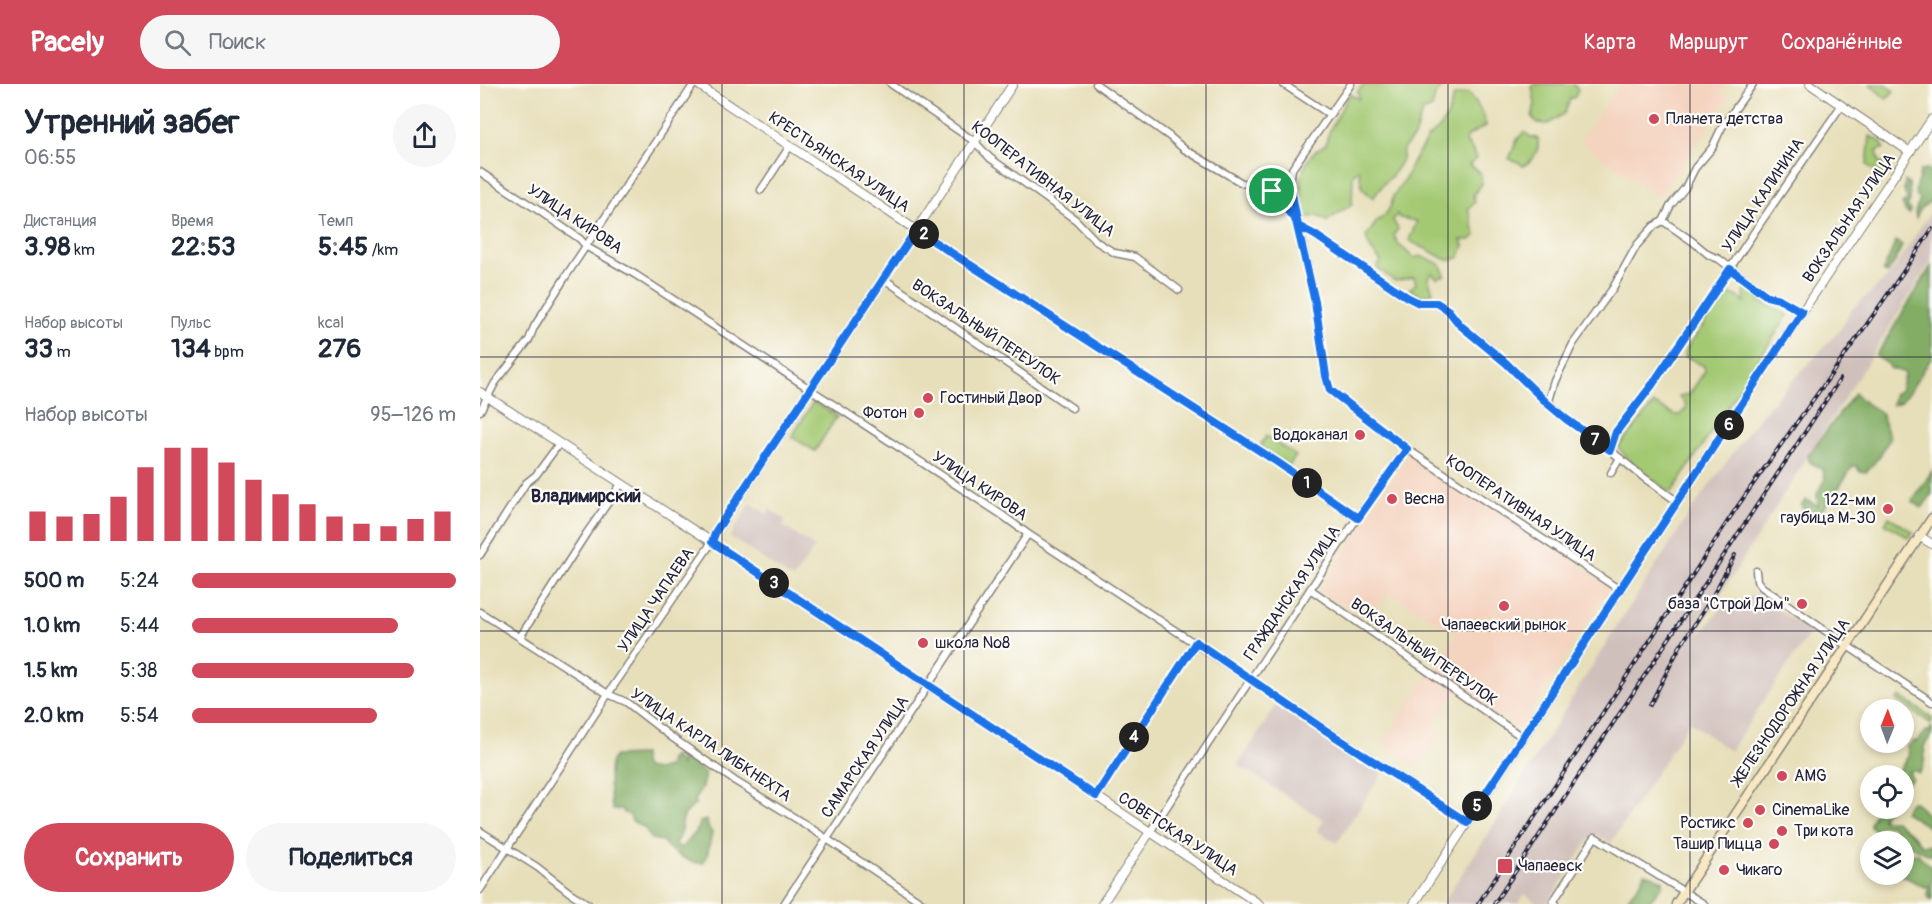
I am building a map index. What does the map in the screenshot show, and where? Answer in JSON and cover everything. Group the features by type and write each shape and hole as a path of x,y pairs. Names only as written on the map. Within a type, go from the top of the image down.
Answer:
{"main road":[{"name":"ЖЕЛЕЗНОДОРОЖНАЯ УЛИЦА","path":"1676,904 1932,518"}],"street":[{"name":"КРЕСТЬЯНСКАЯ УЛИЦА","path":"695,84 916,230 1277,462 1358,518"},
{"path":"480,411 495,383 529,340 534,327 695,84"},
{"name":"КООПЕРАТИВНАЯ УЛИЦА","path":"891,84 975,142 990,158 1076,220 1096,242 1115,252 1135,257 1179,290"},
{"name":"УЛИЦА ЧАПАЕВА","path":"480,890 1013,84"},
{"path":"1096,84 1184,149 1242,183 1272,191 1283,191 1290,184"},
{"path":"1282,84 1329,114 1351,84"},
{"path":"1548,404 1555,381 1573,344 1613,288 1637,245 1654,226 1663,221 1671,204 1685,188 1695,168 1712,148 1722,128 1753,84"},
{"path":"1810,84 1910,152"},
{"name":"УЛИЦА КАЛИНИНА","path":"1610,450 1616,432 1652,385 1841,106"},
{"name":"КООПЕРАТИВНАЯ УЛИЦА","path":"1329,114 1292,170 1290,184 1315,302 1330,390 1407,449 1620,590"},
{"name":"ВОКЗАЛЬНАЯ УЛИЦА","path":"1414,904 1802,312 1932,119"},
{"path":"761,190 790,146"},
{"name":"УЛИЦА КИРОВА","path":"480,172 544,214 587,247 636,275 811,389 1467,822"},
{"path":"1272,191 1297,224 1407,297 1419,303 1437,303 1448,310 1460,325 1498,356 1548,404 1678,502"},
{"path":"1663,221 1709,255 1719,259 1767,296 1779,299 1802,312"},
{"name":"ВОКЗАЛЬНЫЙ ПЕРЕУЛОК","path":"884,279 1072,408"},
{"name":"СОВЕТСКАЯ УЛИЦА","path":"480,392 712,542 1259,904"},
{"path":"480,555 526,483 536,475 559,444"},
{"name":"ГРАЖДАНСКАЯ УЛИЦА","path":"1102,904 1358,518 1407,449"},
{"path":"1611,473 1620,458"},
{"path":"520,637 621,484"},
{"name":"САМАРСКАЯ УЛИЦА","path":"783,904 1028,534"},
{"path":"1919,536 1932,544"},
{"path":"1756,571 1756,581 1762,587 1846,646 1932,702"},
{"name":"ВОКЗАЛЬНЫЙ ПЕРЕУЛОК","path":"1310,590 1522,737"},
{"name":"УЛИЦА КАРЛА ЛИБКНЕХТА","path":"480,612 608,694 626,702 670,736 924,904"},
{"path":"1096,796 1196,642"},
{"path":"480,831 537,867 588,904"},
{"path":"1556,904 1553,902 1595,837 1704,904"}],"shaded area":[{"name":"Планета детства","path":"1620,84 1726,84 1721,92 1729,98 1659,197 1580,141"},
{"path":"1932,210 1932,260 1702,624 1699,636 1724,604 1755,595 1811,631 1730,751 1677,713 1689,723 1611,843 1596,835 1591,837 1547,904 1538,904 1525,894 1518,904 1442,904 1693,508 1759,417 1839,331 1852,309 1889,276"},
{"name":"Чапаевский рынок","path":"1409,453 1610,586 1520,729 1459,689 1433,726 1442,733 1417,767 1382,742 1457,634 1389,593 1368,618 1318,592"},
{"path":"750,503 767,514 770,510 786,520 783,526 815,547 793,579 730,537"},
{"path":"1277,704 1383,772 1337,843 1317,831 1324,820 1238,765"}],"green space":[{"path":"1364,84 1445,84 1435,95 1432,108 1422,112 1414,137 1403,149 1402,160 1373,198 1362,188 1359,169 1353,175 1352,204 1327,221 1318,216 1307,217 1301,212 1300,203 1301,183 1306,164 1317,150 1326,145 1332,127 1349,94 1359,99 1358,91"},
{"path":"1534,84 1573,84 1578,90 1575,97 1570,99 1565,113 1548,124 1537,123 1532,117 1535,104 1532,86"},
{"path":"1870,84 1887,84 1894,91 1886,99"},
{"path":"1469,93 1480,108 1486,126 1469,135 1465,141 1472,149 1476,159 1469,165 1480,172 1482,184 1473,195 1475,202 1468,209 1476,235 1470,240 1461,240 1464,245 1460,257 1448,260 1409,240 1417,221 1400,218 1397,214 1393,220 1398,229 1394,235 1398,244 1414,258 1421,256 1438,263 1443,269 1445,275 1437,278 1432,273 1428,278 1433,292 1421,295 1409,289 1416,284 1414,277 1395,281 1377,268 1381,261 1370,248 1366,237 1391,206 1393,196 1406,178 1428,137 1439,129 1448,115 1454,96"},
{"path":"1524,132 1531,137 1538,138 1538,147 1535,155 1523,166 1509,159 1517,140"},
{"path":"1870,136 1881,142 1884,148 1877,151 1880,164 1884,163 1887,170 1883,177 1867,165"},
{"path":"1928,169 1932,176 1932,198 1921,208 1916,218 1915,212 1920,200 1916,195 1916,187 1920,170"},
{"path":"1905,181 1909,183 1910,202 1907,206 1910,214 1906,212 1902,204 1908,200 1904,191"},
{"path":"1896,241 1902,245 1887,273 1883,271"},
{"path":"1932,265 1932,357 1901,402 1892,405 1895,393 1900,391 1905,373 1890,368 1876,356"},
{"path":"1748,287 1755,290 1760,301 1788,315 1672,492 1669,492 1633,464 1618,447 1654,404 1675,415 1680,415 1686,409 1685,403 1679,397 1689,395 1705,371 1704,366 1685,356 1687,348 1723,293 1737,296 1745,303 1744,292"},
{"path":"1855,393 1881,413 1890,438 1879,457 1866,472 1859,471 1857,466 1853,466 1817,516 1803,509 1802,504 1806,500 1818,506 1817,494 1825,479 1823,470 1810,462 1808,456"},
{"path":"813,402 837,416 815,451 792,437"},
{"path":"1266,436 1296,456 1289,466 1260,446"},
{"path":"1932,471 1932,494 1922,508 1912,501"},
{"path":"1889,517 1913,532 1909,538 1885,523"},
{"path":"1914,706 1932,718 1930,723 1914,712"},
{"path":"1932,727 1932,734 1924,746 1925,757 1919,773 1914,770 1914,765 1902,765 1909,753 1914,753 1914,741 1918,741 1925,731 1928,732"},
{"path":"685,754 696,758 698,768 705,773 702,787 695,799 696,803 685,814 681,824 681,834 675,843 678,847 683,847 697,831 699,822 707,820 712,833 707,856 703,863 675,853 663,841 651,839 645,828 632,821 630,815 624,813 622,809 613,810 611,801 609,769 615,756 643,755 645,768 657,770 670,766 669,761 674,756 681,765 681,758"},
{"path":"1914,802 1932,820 1932,831 1914,818"},
{"path":"1872,819 1894,820 1908,831 1896,831 1892,826 1882,825 1875,830 1870,827"},
{"path":"1914,836 1921,845 1932,843 1932,855 1914,847"},
{"path":"1914,853 1918,854 1932,868 1932,900 1927,894 1929,886 1924,887 1914,882"},
{"path":"1644,873 1663,881 1663,885 1650,900 1652,904 1623,904 1641,882"}],"railway":[{"path":"1478,904 1735,510 1932,229"},
{"path":"1494,904 1840,379"},
{"path":"1650,705 1679,648 1711,599 1735,555"}],"place":[{"name":"Планета детства","path":"1654,119"},
{"name":"Гостиный Двор","path":"928,398"},
{"name":"Фотон","path":"919,413"},
{"name":"Водоканал","path":"1360,435"},
{"name":"Весна","path":"1392,499"},
{"name":"122-мм гаубица М-30","path":"1888,509"},
{"name":"база \"Строй Дом\"","path":"1802,604"},
{"name":"Чапаевский рынок","path":"1504,606"},
{"name":"школа №8","path":"923,643"},
{"name":"AMG","path":"1782,776"},
{"name":"CinemaLike","path":"1760,810"},
{"name":"Ростикс","path":"1748,823"},
{"name":"Три кота","path":"1782,831"},
{"name":"Taшиp Пицца","path":"1774,844"},
{"name":"Чапаевск","path":"1505,866"},
{"name":"Чикаго","path":"1724,870"}],"district":[{"name":"Владимирский","path":"586,496"}],"route":[{"path":"1290,184 1298,226 1407,297 1419,303 1437,303 1448,310 1460,325 1483,342 1548,404 1610,450 1616,432 1652,385 1730,269 1767,296 1779,299 1802,312 1467,822 1319,726 1196,642 1096,796 712,542 716,531 916,230 1277,462 1358,518 1407,449 1330,390 1315,302 1296,221 1272,191 1283,191 1290,184"}]}
